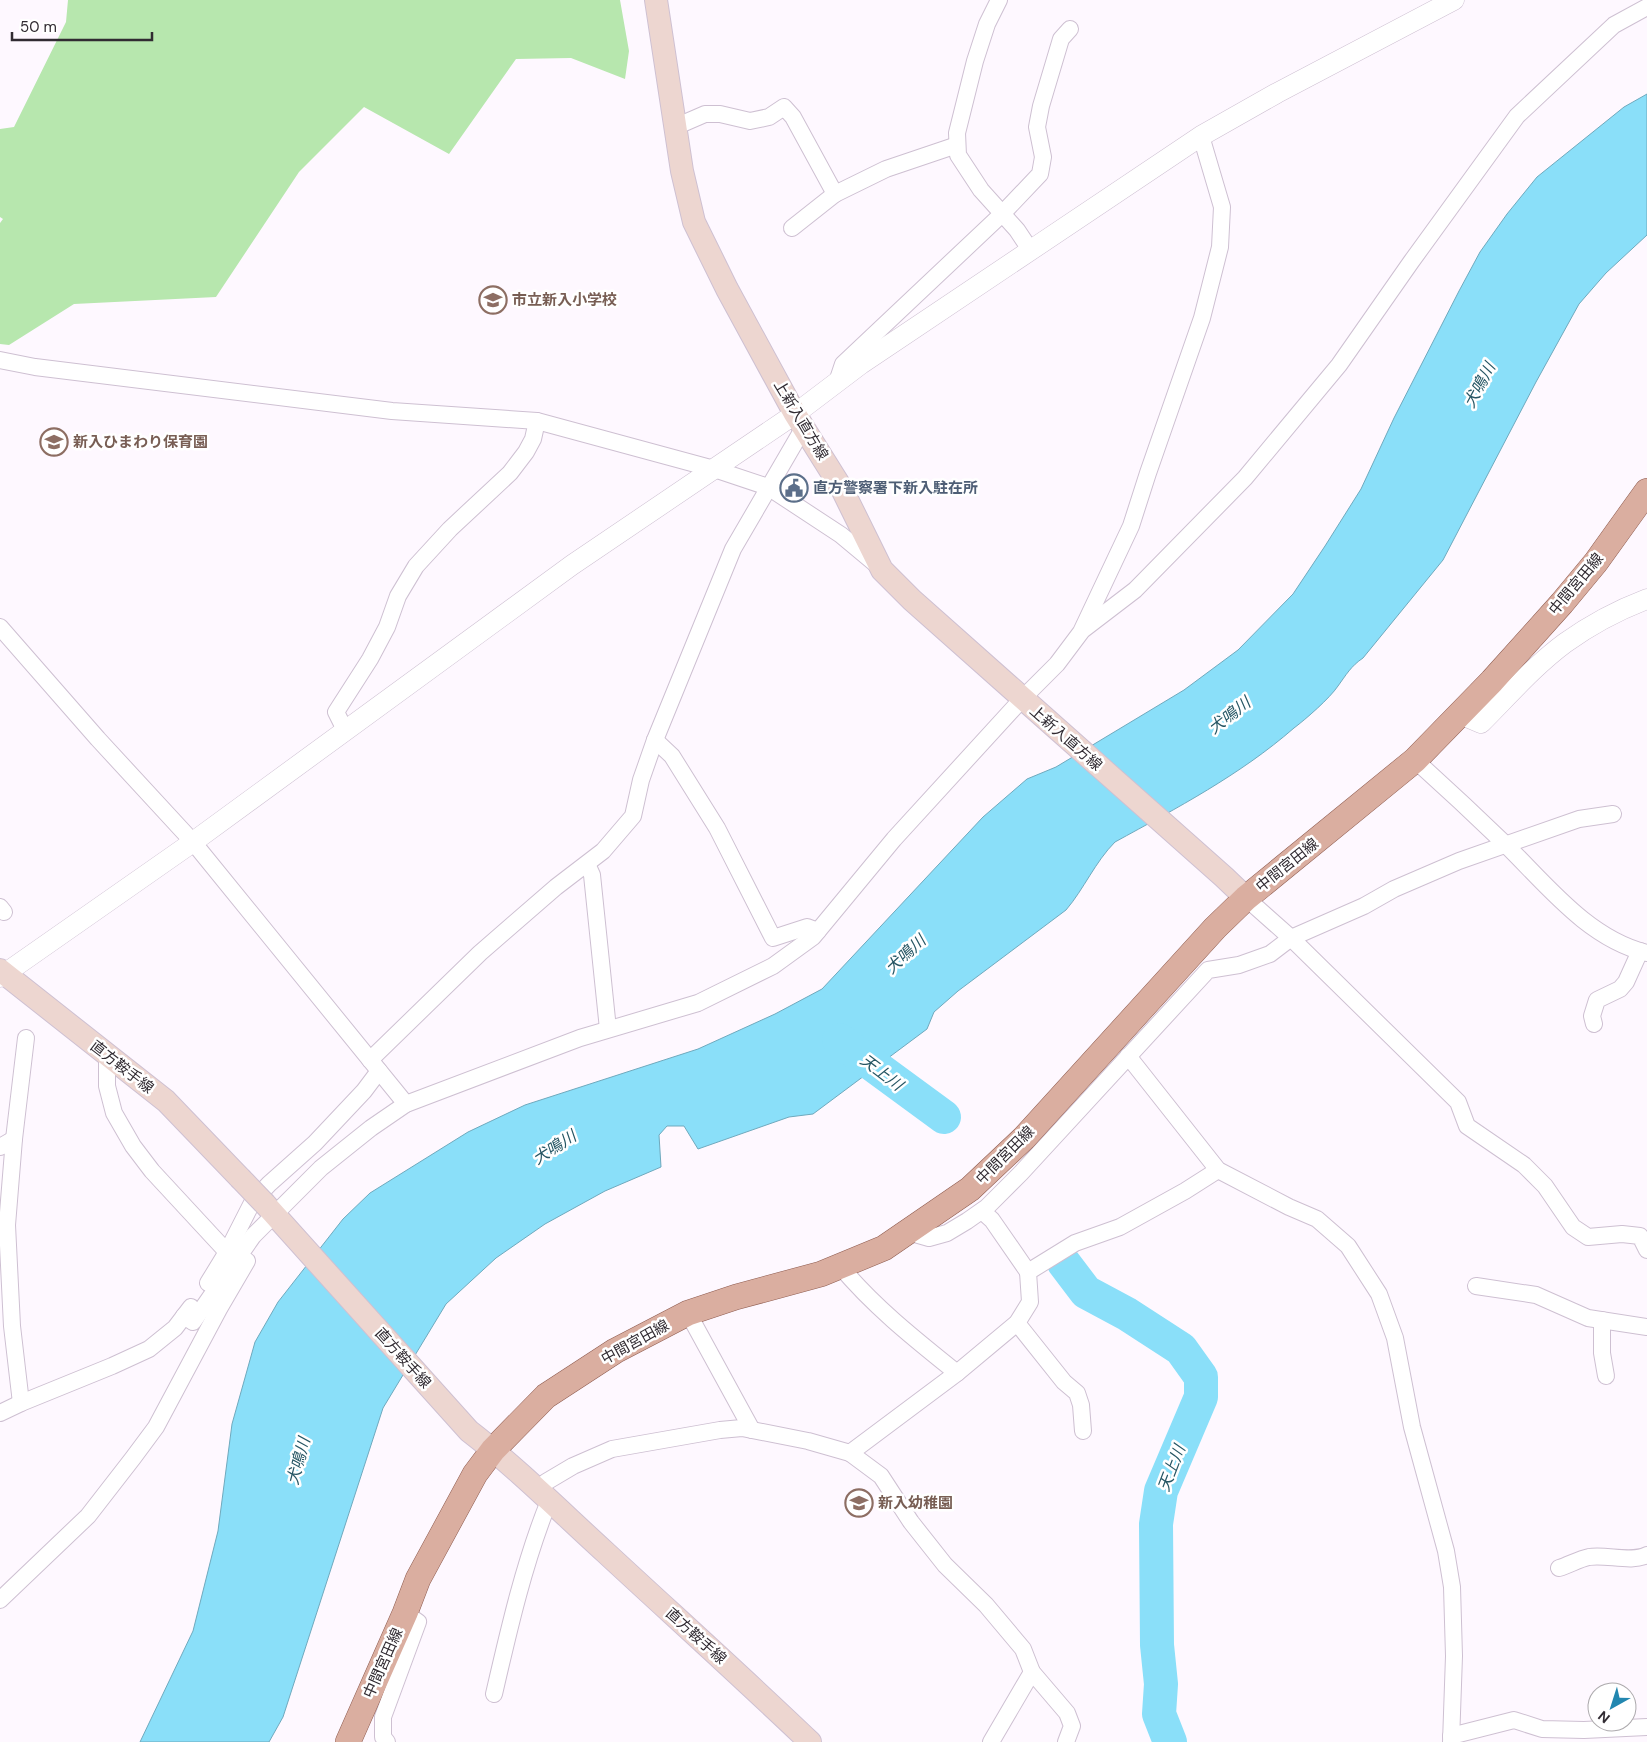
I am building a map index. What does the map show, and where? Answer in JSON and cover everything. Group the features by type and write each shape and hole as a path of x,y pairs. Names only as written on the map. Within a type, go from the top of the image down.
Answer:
{"main road":[{"name":"上新入直方線","path":"656,0 682,171 694,222 727,289 799,421 842,489 882,570 912,600 1026,703 1224,876 1246,898"},
{"name":"中間宮田線","path":"348,1742 418,1579 476,1474 493,1450 546,1396 615,1351 688,1312 821,1274 884,1248 970,1189 1024,1138 1215,928 1246,898 1415,760 1460,714 1492,681 1596,562 1647,492"},
{"name":"直方鞍手線","path":"1,974 166,1101 275,1214 469,1431 543,1495 810,1742"}],"street":[{"path":"999,0 987,24 975,61 957,133 958,155 976,183 1017,230 1031,251"},
{"path":"1,974 193,842 572,565 714,469 799,421 837,382 860,364 1201,136 1276,93 1454,0"},
{"path":"1081,632 1135,590 1245,478 1339,365 1517,116 1614,25 1647,7"},
{"path":"837,382 843,364 1002,214 1040,174 1043,157 1036,127 1061,39 1070,29"},
{"path":"675,127 705,114 720,114 750,122 769,117 784,107 793,117 835,194"},
{"path":"184,1316 193,1322 253,1236 321,1168 371,1128 406,1104 580,1038 698,1003 773,966 814,937 894,839 1026,703 1081,632 1131,526 1202,318 1217,256 1222,206 1201,136"},
{"path":"792,228 835,194 886,169 957,145"},
{"path":"0,360 34,367 382,409 537,421 714,469 768,486 841,534 882,570"},
{"path":"345,730 336,712 370,659 387,627 398,596 416,566 450,529 510,474 533,440 537,421"},
{"path":"0,1413 149,1349 175,1328 204,1290 227,1252 253,1201 315,1143 364,1090 375,1066 480,953 556,887 603,851 633,816 641,780 733,548 768,486 799,421"},
{"path":"1460,714 1481,724 1537,667 1566,643 1626,607 1647,599"},
{"path":"0,627 98,739 193,842 406,1104"},
{"path":"656,740 672,756 717,828 773,938 807,927 818,931"},
{"path":"1415,760 1506,845 1584,922 1615,943 1643,952 1620,990 1597,1000 1592,1016 1594,1024"},
{"path":"908,1232 929,1238 947,1232 982,1211 1022,1173 1208,970 1239,965 1270,954 1291,938 1364,906 1394,889 1459,861 1579,818 1613,814"},
{"path":"587,864 592,875 608,1029"},
{"path":"1246,898 1291,938 1458,1102 1467,1126 1524,1165 1545,1186 1573,1227 1588,1237 1622,1234 1640,1236 1647,1250"},
{"path":"21,1403 12,1326 7,1225 7,1143 26,1038"},
{"path":"107,1055 107,1086 114,1113 132,1146 152,1171 227,1252"},
{"path":"1128,1056 1218,1170 1288,1207 1317,1219 1348,1246 1379,1294 1395,1338 1412,1427 1446,1551 1452,1588 1454,1656 1451,1739 1514,1720 1542,1729 1584,1730 1647,1727"},
{"path":"1028,1272 1075,1243 1120,1227 1185,1191 1218,1170"},
{"path":"850,1453 957,1373 1017,1323 1030,1302 1028,1272 992,1220 982,1211"},
{"path":"0,1600 88,1516 156,1426 219,1309 275,1214"},
{"path":"840,1266 897,1325 957,1373"},
{"path":"1476,1286 1536,1295 1588,1318 1647,1327"},
{"path":"688,1312 752,1430"},
{"path":"1602,1320 1602,1353 1606,1376"},
{"path":"1017,1323 1064,1382 1077,1394 1081,1405 1083,1431"},
{"path":"494,1694 516,1602 538,1527 546,1482 573,1466 612,1449 720,1430 742,1428 808,1441 850,1453 881,1476 911,1522 945,1565 986,1605 1023,1648 1032,1672 1067,1713 1072,1726 1066,1742"},
{"path":"1559,1568 1587,1557 1609,1556 1641,1559 1647,1555"},
{"path":"387,1742 384,1737 383,1717 418,1622 405,1613"},
{"path":"991,1742 1032,1672"}],"green space":[{"path":"68,0 620,0 629,51 625,79 571,58 516,59 449,154 364,107 299,172 216,297 74,304 9,345 0,344 0,223 3,219 0,217 0,129 14,127 66,22"}],"water":[{"name":"犬鳴川","path":"1647,94 1647,235 1606,273 1579,304 1443,560 1334,691 1318,708 1252,761 1208,790 1115,842 1101,858 1066,910 958,991 934,1012 927,1029 813,1114 789,1117 698,1149 684,1126 667,1126 659,1135 661,1167 605,1191 545,1224 496,1258 446,1304 383,1408 283,1717 269,1742 140,1742 193,1631 218,1531 232,1424 255,1342 278,1302 343,1219 370,1193 468,1132 525,1105 698,1049 775,1014 822,989 983,817 1027,779 1056,767 1184,690 1238,650 1293,594 1361,489 1394,418 1459,291 1480,252 1507,214 1537,177 1624,107"}],"waterway":[{"name":"天上川","path":"839,1040 944,1117"},
{"name":"天上川","path":"1064,1263 1086,1292 1127,1314 1181,1349 1201,1377 1201,1397 1161,1491 1156,1524 1157,1645 1161,1684 1159,1714 1170,1742"}],"place":[{"name":"市立新入小学校","path":"493,300"},
{"name":"新入ひまわり保育園","path":"54,442"},
{"name":"直方警察署下新入駐在所","path":"794,488"},
{"name":"新入幼稚園","path":"859,1503"}]}
